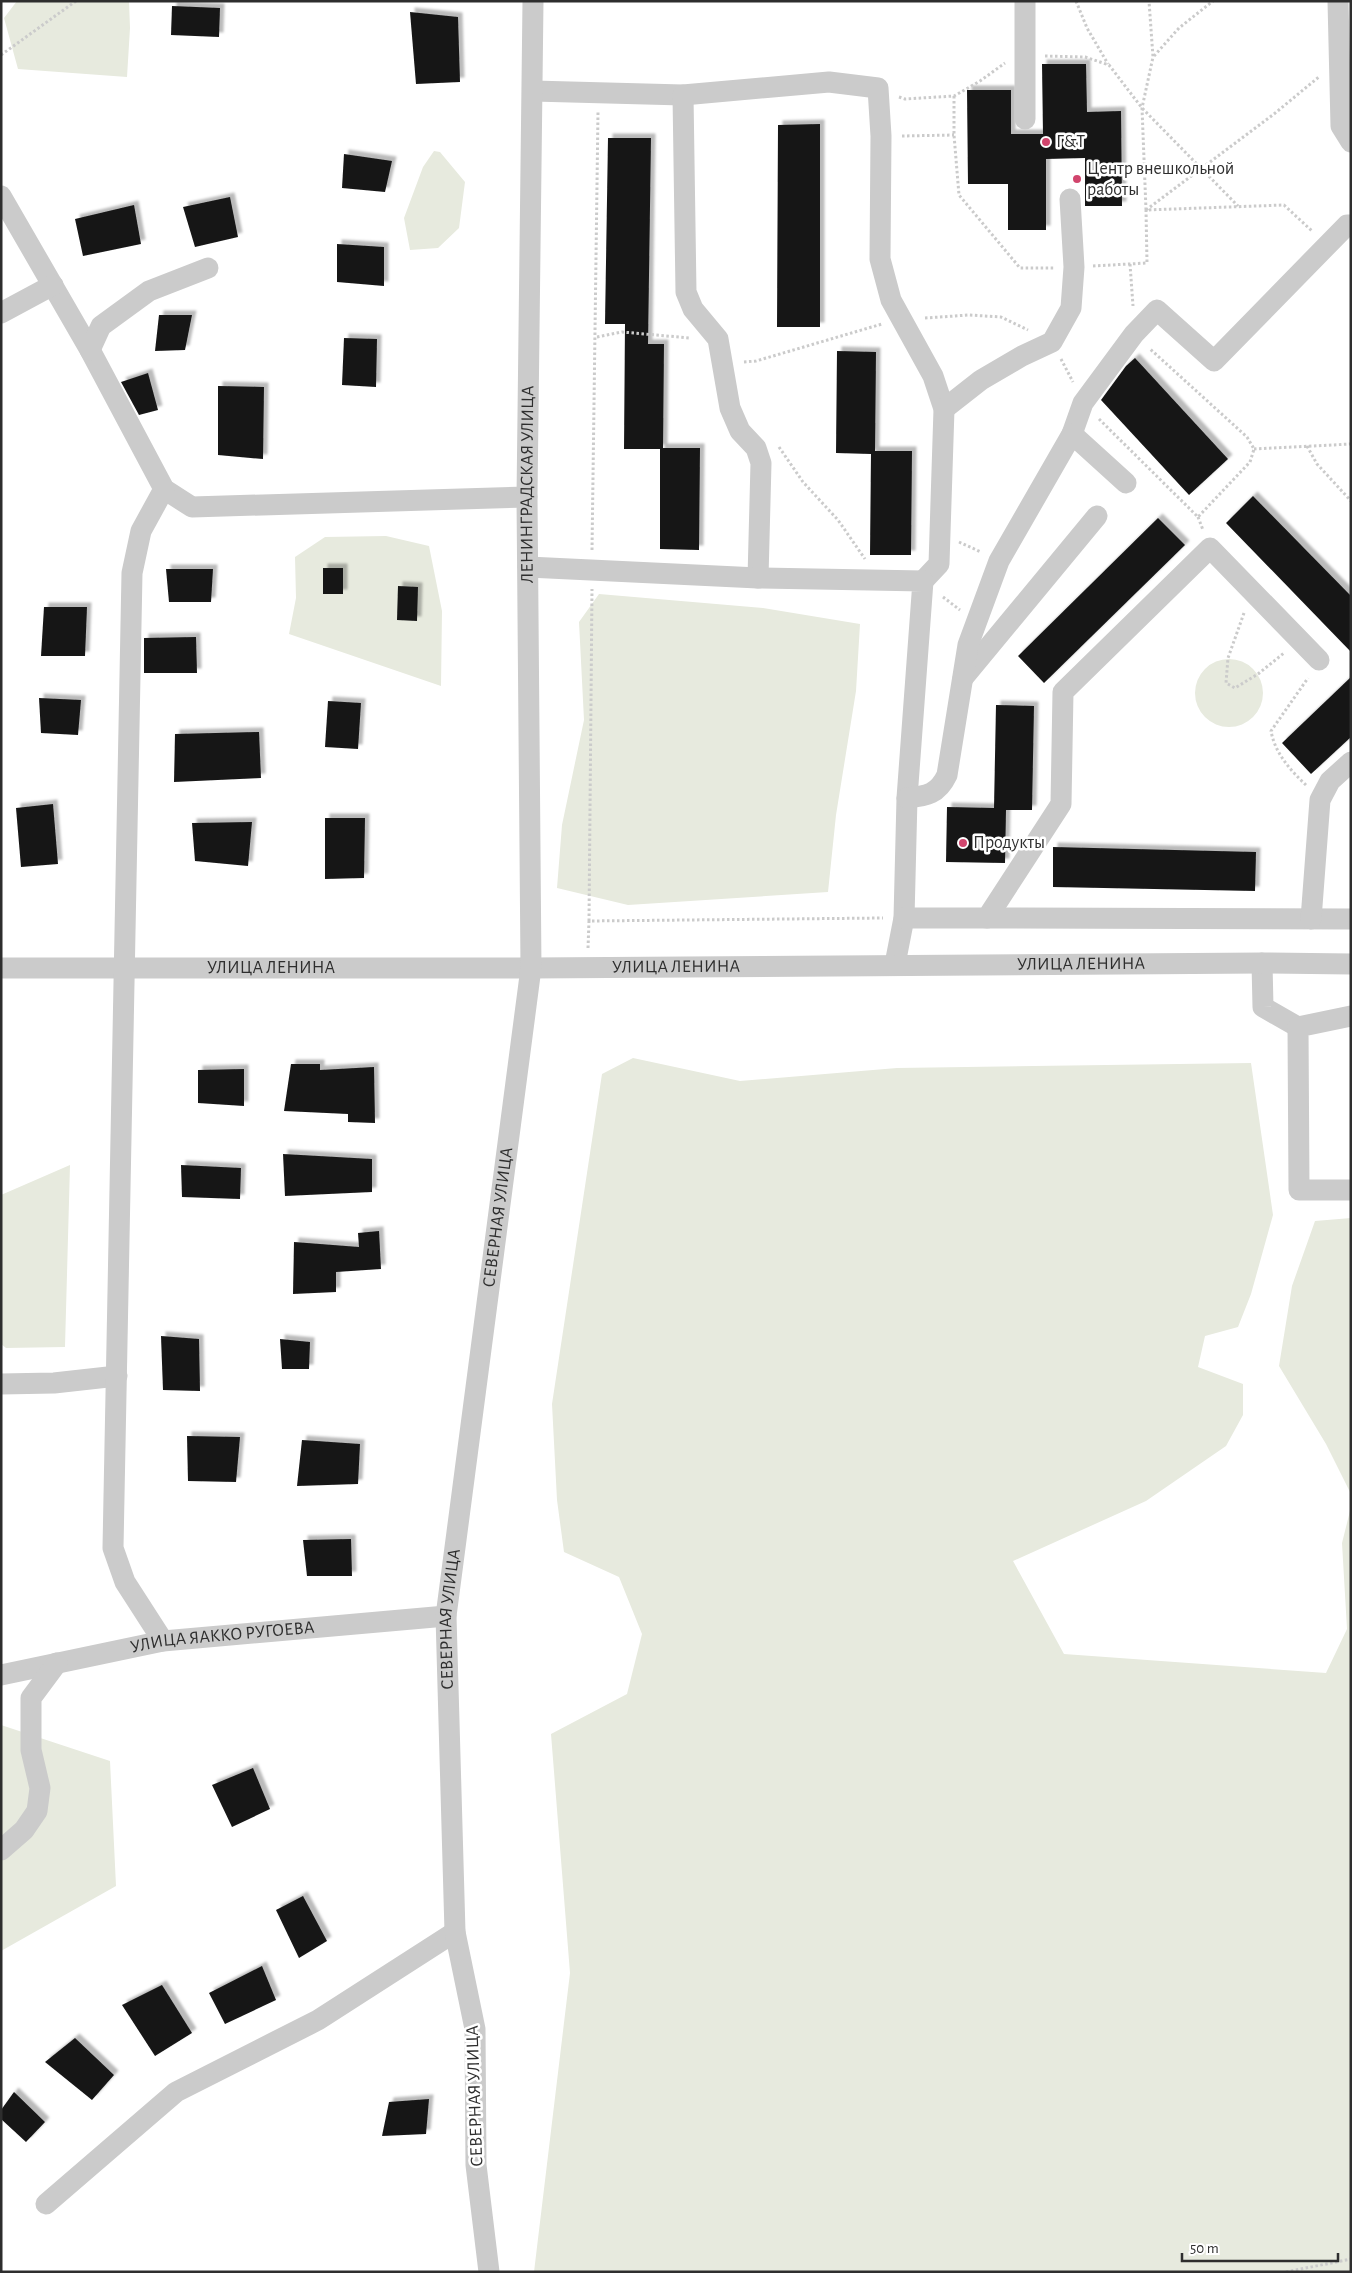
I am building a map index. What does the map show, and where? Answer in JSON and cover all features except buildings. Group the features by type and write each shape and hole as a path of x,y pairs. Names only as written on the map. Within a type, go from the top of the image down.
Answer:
{"street":[{"name":"ЛЕНИНГРАДСКАЯ УЛИЦА","path":"531,968 527,497 533,1"},
{"path":"1025,1 1025,119"},
{"path":"1338,1 1341,126 1351,142"},
{"path":"533,91 683,95 829,82 878,88 881,136 880,259 891,300 933,376 944,409 939,564 923,581 907,798 904,918 895,964"},
{"path":"683,95 686,292 693,309 718,339 730,408 740,431 756,448 761,463 758,578"},
{"path":"1,196 90,350 164,489 192,507 527,497"},
{"path":"944,409 981,380 1022,356 1052,342 1071,308 1074,267 1070,199"},
{"path":"907,798 925,796 941,786 947,775 968,645 999,561 1072,434 1083,403 1134,334 1157,310 1214,361 1327,245 1348,225 1351,225"},
{"path":"90,350 101,326 149,291 208,268"},
{"path":"1,313 53,285"},
{"path":"1072,434 1126,483"},
{"path":"163,1641 125,1582 114,1548 132,573 141,531 164,489"},
{"path":"963,678 1097,516"},
{"path":"987,918 1061,804 1063,692 1210,548 1319,660"},
{"path":"528,567 758,578 923,581"},
{"path":"1311,919 1320,800 1330,781 1351,762"},
{"path":"904,918 1351,919"},
{"path":"1262,963 1263,1007 1298,1027 1351,1016"},
{"name":"УЛИЦА ЛЕНИНА","path":"1,968 531,968 895,964 1351,964"},
{"name":"СЕВЕРНАЯ УЛИЦА","path":"489,2272 476,2165 475,2029 455,1932 446,1616 531,968"},
{"path":"1298,1027 1298,1190 1351,1190"},
{"path":"1,1384 54,1383 117,1376"},
{"name":"УЛИЦА ЯАККО РУГОЕВА","path":"1,1675 163,1641 446,1616"},
{"path":"1,1850 24,1830 37,1812 40,1788 31,1750 31,1698 56,1663"},
{"path":"46,2204 176,2092 318,2020 455,1932"}],"path":[{"path":"1,55 76,1"},
{"path":"1076,1 1087,28 1109,65 1142,108 1238,206"},
{"path":"954,96 954,135 959,195 1020,268 1147,263 1142,108 1154,57 1149,1"},
{"path":"1154,57 1179,28 1213,1"},
{"path":"878,88 905,99 954,96 980,81 1002,64 1024,58 1085,56 1109,65"},
{"path":"1146,210 1274,114 1339,60"},
{"path":"588,967 592,570 597,337 598,93"},
{"path":"881,136 954,135"},
{"path":"1146,210 1284,204 1327,245"},
{"path":"1052,342 1083,403 1198,517 1250,462 1254,449 1247,437 1134,334 1130,264"},
{"path":"597,337 622,332 718,339"},
{"path":"1254,449 1351,444"},
{"path":"778,446 803,482 838,520 864,557 890,581"},
{"path":"1307,446 1317,464 1351,501"},
{"path":"940,533 999,561"},
{"path":"923,581 977,622"},
{"path":"1254,593 1238,625 1228,658 1226,682 1235,688 1258,674 1301,642"},
{"path":"1319,660 1293,702 1271,731 1274,746 1294,773 1320,800"},
{"path":"589,921 904,918"},
{"path":"1286,2272 1351,2259"}],"shaded area":[{"path":"17,1 129,1 130,28 127,77 18,69 4,18"},
{"path":"434,151 440,152 465,182 459,228 438,248 410,250 404,218 423,167"},
{"path":"386,536 429,546 442,611 441,686 289,634 296,598 295,557 325,537"},
{"path":"599,594 763,608 860,624 856,691 836,815 828,892 628,905 557,888 562,825 584,720 579,622"},
{"path":"1222,659 1236,659 1248,664 1258,674 1263,686 1263,700 1258,712 1248,722 1236,727 1222,727 1210,722 1200,712 1195,700 1195,686 1200,674 1210,664"},
{"path":"633,1058 740,1081 897,1068 1251,1063 1273,1215 1251,1294 1238,1327 1205,1336 1198,1367 1243,1384 1243,1415 1226,1446 1146,1501 1013,1561 1064,1654 1326,1673 1347,1629 1342,1543 1351,1507 1351,2272 534,2272 570,1973 551,1734 627,1694 642,1634 619,1577 564,1552 557,1500 552,1404 602,1074"},
{"path":"70,1165 65,1347 6,1348 1,1344 1,1195"},
{"path":"1351,1218 1351,1494 1326,1444 1279,1366 1292,1286 1315,1221"},
{"path":"1,1725 110,1761 116,1886 1,1951"}],"place":[{"name":"Г&Т","path":"1046,142"},
{"name":"Центр внешкольной работы","path":"1077,179"},
{"name":"Продукты","path":"963,843"}]}
